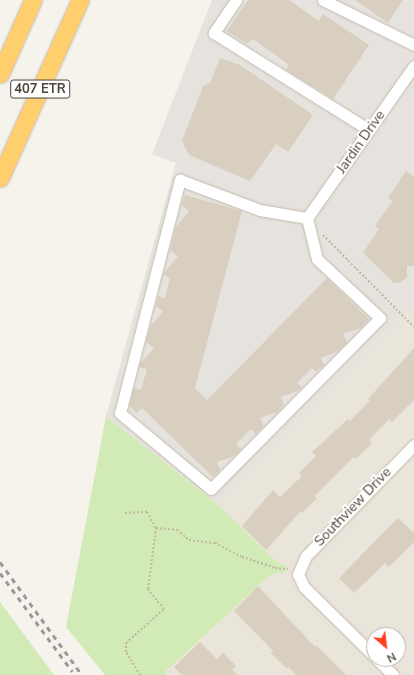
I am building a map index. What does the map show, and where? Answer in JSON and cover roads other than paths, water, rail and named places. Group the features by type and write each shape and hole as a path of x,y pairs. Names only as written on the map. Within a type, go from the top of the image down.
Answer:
{"highway":[{"name":"407 ETR","path":"0,74 33,0"},
{"name":"407 ETR","path":"0,178 80,0"}],"street":[{"path":"236,0 214,33 369,130"},
{"path":"323,0 414,45"},
{"name":"Jardin Drive","path":"307,218 414,66"},
{"path":"180,180 260,210 307,218 317,259 380,318 210,489 120,413 180,180"},
{"name":"Southview Drive","path":"366,648 304,587 298,572 306,556 414,445"},
{"path":"385,667 393,675"}],"railway":[{"path":"0,562 82,675"},
{"path":"0,573 72,671"}]}
